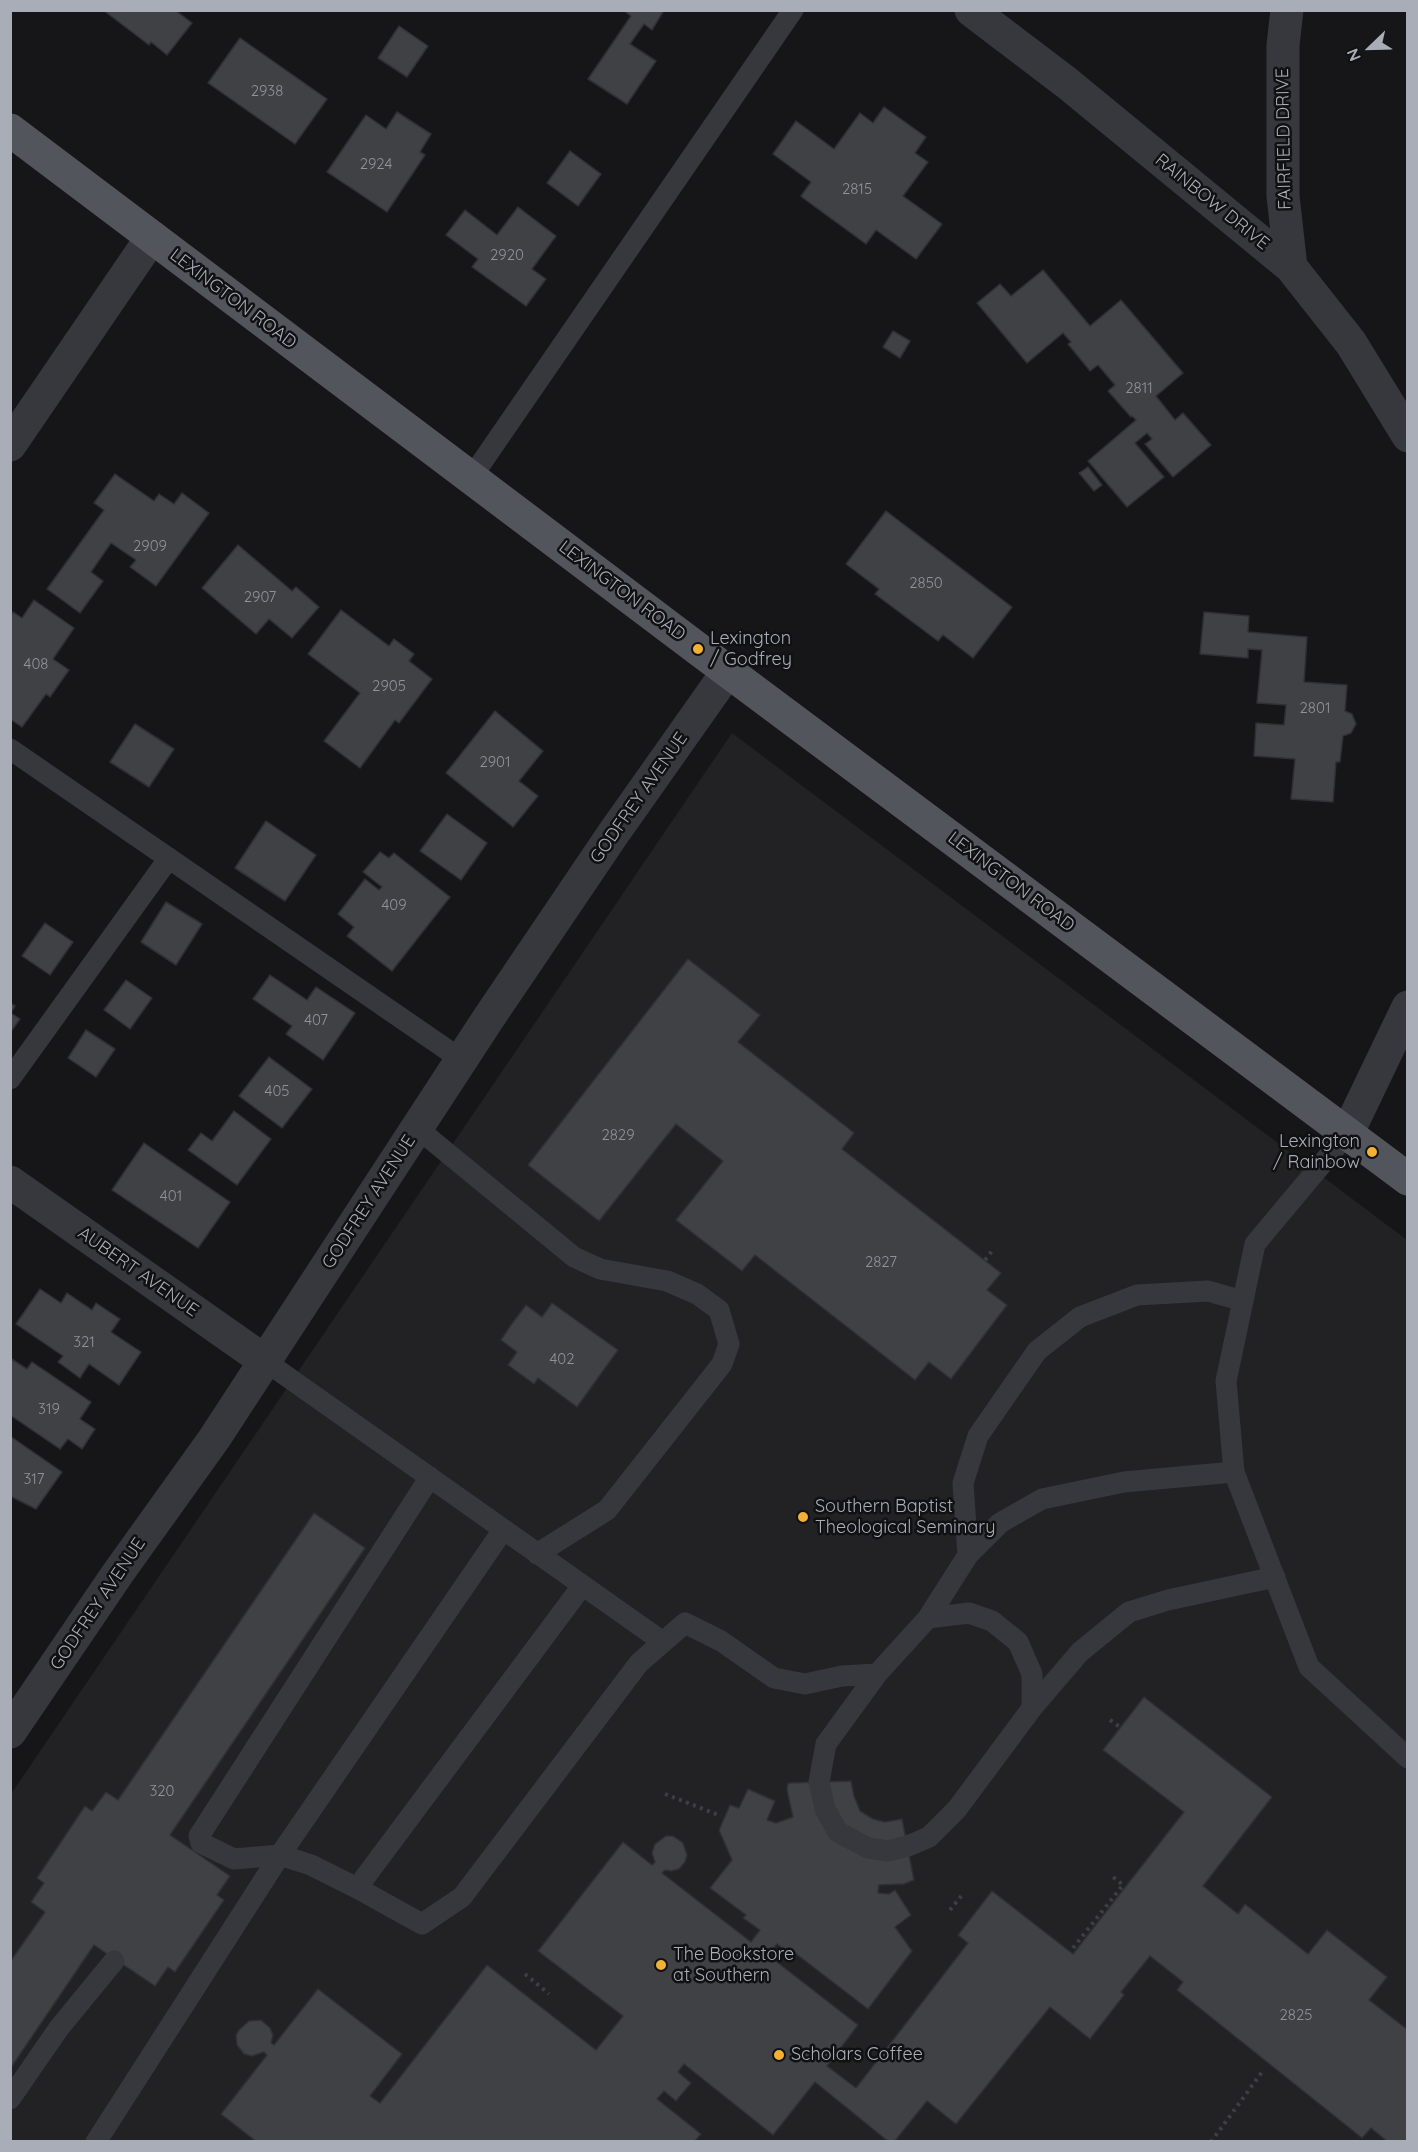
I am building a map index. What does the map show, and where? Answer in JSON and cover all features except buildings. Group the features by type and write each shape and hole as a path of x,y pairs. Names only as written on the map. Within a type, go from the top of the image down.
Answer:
{"main road":[{"name":"LEXINGTON ROAD","path":"10,130 1407,1179"}],"street":[{"name":"RAINBOW DRIVE","path":"971,10 1067,83 1291,267 1351,343 1407,436"},
{"name":"FAIRFIELD DRIVE","path":"1287,10 1283,45 1283,196 1291,267"},
{"path":"10,445 152,237"},
{"name":"GODFREY AVENUE","path":"10,1732 118,1573 214,1439 612,834 728,671"},
{"path":"1347,1134 1407,1007"},
{"name":"AUBERT AVENUE","path":"10,1182 265,1361"}],"lane":[{"path":"471,478 794,10"},
{"path":"10,748 462,1060"},
{"path":"10,1080 169,858"},
{"path":"417,1128 574,1257 600,1269 667,1281 697,1294 719,1311 729,1344 722,1364 607,1510 537,1554"},
{"path":"1347,1134 1255,1244 1226,1381 1234,1472 1309,1667 1407,1758"},
{"path":"968,1555 963,1483 978,1436 1037,1351 1080,1317 1137,1295 1208,1291 1243,1301"},
{"path":"265,1361 663,1642"},
{"path":"1234,1472 1124,1482 1042,1499 1000,1523 968,1555 928,1618 877,1674 826,1744 819,1782 825,1809 838,1832 868,1848 888,1851 929,1837 957,1809 1032,1708 1080,1652 1129,1612 1168,1600 1275,1577"},
{"path":"429,1478 199,1836 201,1843 234,1859 280,1855 311,1865 422,1924 462,1897 639,1663 685,1623 721,1641 774,1678 805,1684 842,1676 877,1674"},
{"path":"96,2142 280,1855 503,1530"},
{"path":"357,1888 582,1586"},
{"path":"928,1618 969,1613 992,1621 1018,1642 1032,1674 1032,1708"},
{"path":"10,2099 59,2028 114,1961"}],"path":[{"path":"985,1260 992,1251"},
{"path":"1110,1720 1120,1727"},
{"path":"665,1794 720,1816"},
{"path":"1073,1948 1123,1885 1112,1876"},
{"path":"950,1910 963,1894"},
{"path":"525,1974 549,1994"},
{"path":"1211,2142 1262,2072"}],"shaded area":[{"name":"Southern Baptist Theological Seminary","path":"732,733 1407,1240 1407,2141 11,2142 11,1794"}],"place":[{"name":"Lexington / Godfrey","path":"698,649"},
{"name":"Lexington / Rainbow","path":"1372,1152"},
{"name":"Southern Baptist Theological Seminary","path":"803,1517"},
{"name":"The Bookstore at Southern","path":"661,1965"},
{"name":"Scholars Coffee","path":"779,2055"}]}
